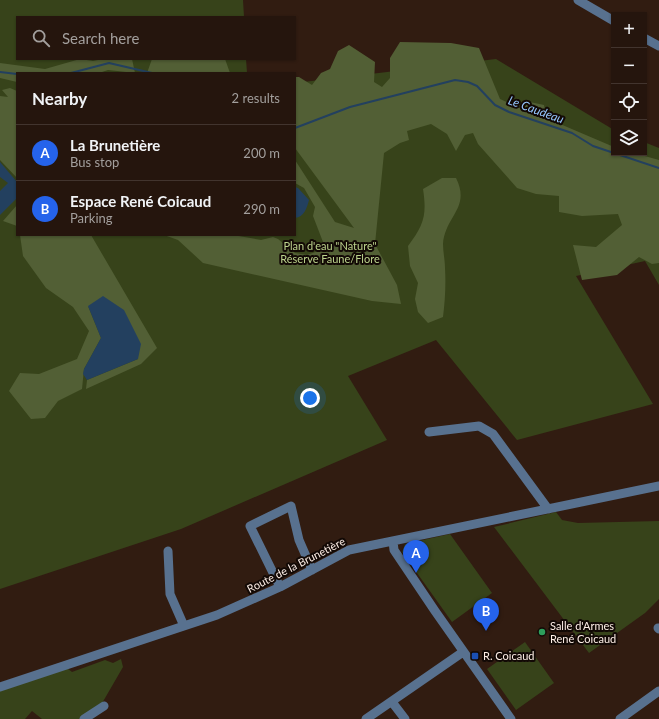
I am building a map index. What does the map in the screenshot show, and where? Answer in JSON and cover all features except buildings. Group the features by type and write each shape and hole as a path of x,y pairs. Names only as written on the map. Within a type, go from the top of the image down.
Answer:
{"street":[{"path":"578,0 611,19"},
{"path":"647,40 659,46"},
{"path":"429,432 479,426 493,434 548,509"},
{"name":"Route de la Brunetière","path":"0,687 217,615 280,587 349,550 659,486"},
{"path":"280,587 250,526 291,506 299,540 312,570"},
{"path":"393,540 394,550 463,652 511,719"},
{"path":"168,551 170,594 184,626"},
{"path":"366,719 463,652"},
{"path":"620,719 659,691"},
{"path":"392,702 405,719"},
{"path":"84,719 104,706"}],"green space":[{"name":"Plan d'eau \"Nature\" Réserve Faune/Flore","path":"0,0 243,0 244,16 16,16 16,60 246,60 247,72 16,72 16,236 296,236 296,83 496,59 611,128 611,156 647,156 647,143 659,148 659,285 645,261 576,276 653,404 517,440 436,340 348,376 387,440 181,529 0,589"},
{"name":"Plan d'eau \"Nature\" Réserve Faune/Flore","path":"400,42 451,43 479,48 500,99 522,109 530,102 544,105 546,118 611,146 611,156 645,156 659,160 659,263 652,264 639,257 617,275 582,280 573,245 596,247 622,225 618,214 582,216 559,212 559,196 536,194 517,188 478,144 473,133 465,135 456,151 447,134 431,124 407,131 409,140 400,143 384,153 375,244 397,285 401,304 372,301 203,263 178,240 167,236 239,236 261,240 273,237 278,239 295,253 307,255 321,250 323,242 313,216 315,207 304,188 296,184 296,162 335,222 354,228 296,149 296,77 299,77 312,85 321,73 330,69 338,51 349,45 375,62 374,82 382,87 390,78 390,58"},
{"path":"76,60 132,60 135,72 108,70 102,72 16,72 16,82 0,78 0,63 45,69"},
{"path":"152,60 225,60 230,72 147,72"},
{"path":"10,88 16,91 16,177 0,160 0,96 8,97 2,90"},
{"path":"442,178 456,178 460,188 461,197 456,212 448,226 443,244 445,265 445,299 443,317 428,323 418,312 415,299 418,283 410,266 408,246 418,232 423,219 425,206 423,189"},
{"path":"16,206 16,226 3,221"},
{"path":"20,236 92,236 157,348 141,364 86,389 87,380 138,359 88,306 101,338 84,369 82,389 58,401 45,418 31,419 9,391 20,373 39,374 77,359 89,331 73,307 46,288 23,256"},
{"path":"556,512 562,520 578,523 659,521 659,599 645,613 589,653 494,527"},
{"path":"450,534 492,593 452,622 402,552 405,544"},
{"path":"525,642 554,683 516,710 487,669"},
{"path":"121,659 123,667 101,705 81,719 42,719 32,711 25,719 0,719 0,690 67,668 72,672 105,660 113,663"}],"water":[{"path":"0,162 16,181 16,199 0,215 0,191 8,183 0,177"},
{"path":"296,187 309,200 303,214 296,218"},
{"path":"103,296 124,310 141,344 138,359 87,380 83,374 84,369 101,338 88,306"}],"waterway":[{"name":"Le Caudeau","path":"75,72 109,63 148,72"},
{"name":"Le Caudeau","path":"0,72 16,74"},
{"name":"Le Caudeau","path":"296,128 350,107 455,80 468,82 477,86 495,105 509,112 572,133 593,146 659,168"}],"place":[{"name":"La Brunetière","path":"416,573"},
{"name":"Espace René Coicaud","path":"486,631"},
{"name":"Salle d'Armes René Coicaud","path":"542,632"},
{"name":"R. Coicaud","path":"475,656"}]}
